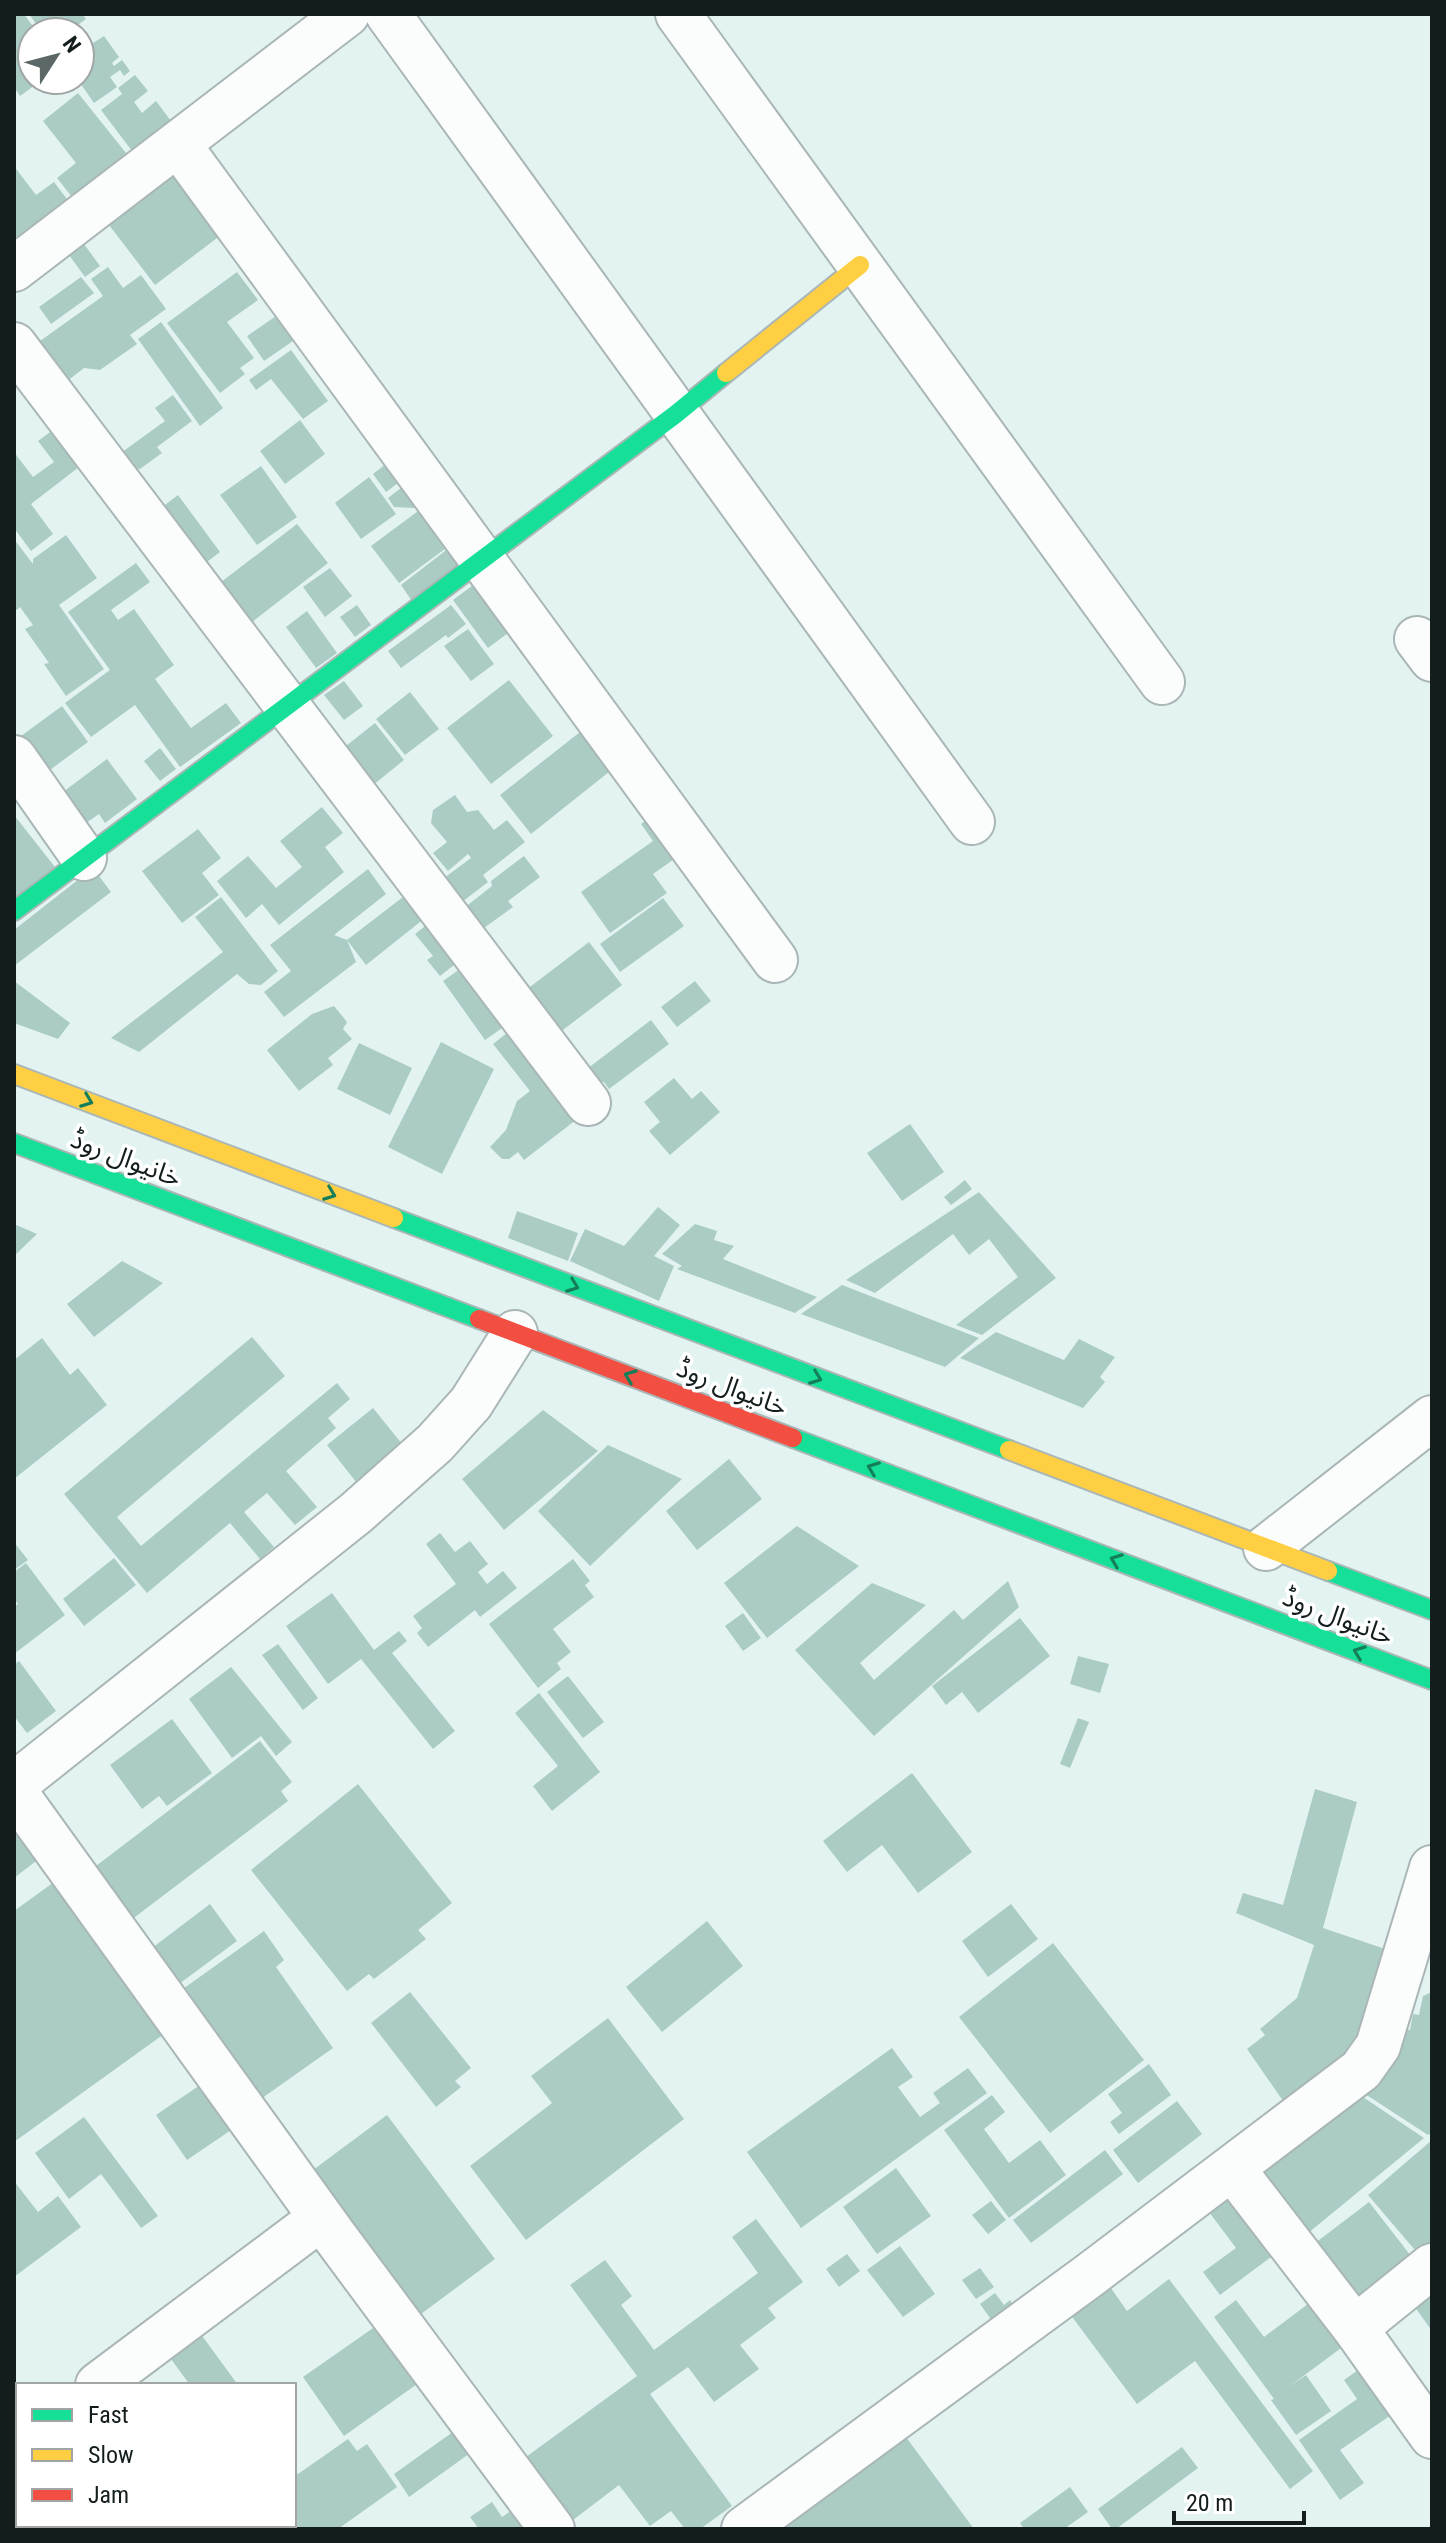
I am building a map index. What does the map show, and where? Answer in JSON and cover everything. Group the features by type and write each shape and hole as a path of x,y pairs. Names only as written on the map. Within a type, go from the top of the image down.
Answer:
{"main road":[{"path":"14,911 676,414 860,265"},
{"name":"خانیوال روڈ","path":"14,1074 1432,1610"},
{"name":"خانیوال روڈ","path":"14,1143 1432,1680"}],"street":[{"path":"388,14 972,822"},
{"path":"678,14 1162,682"},
{"path":"14,269 178,144 330,19"},
{"path":"178,144 775,960"},
{"path":"14,345 588,1103"},
{"path":"14,758 84,858"},
{"path":"14,1785 356,1513 435,1443 471,1403 515,1333"},
{"path":"1266,1548 1432,1418"},
{"path":"14,1791 321,2218 552,2529"},
{"path":"744,2529 1077,2285 1361,2070 1378,2046 1432,1868"},
{"path":"1232,2168 1355,2328 1432,2436"},
{"path":"101,2383 321,2218"},
{"path":"1355,2328 1432,2266"}],"building":[{"path":"14,14 24,14 25,16 16,16 16,90"},
{"path":"29,14 84,16 30,16"},
{"path":"104,36 119,57 112,63 114,66 122,60 130,71 124,76 120,70 110,77 117,87 94,103 89,96 96,96 96,41"},
{"path":"135,75 148,91 134,102 142,113 156,101 174,125 135,155 101,110 122,94 118,88"},
{"path":"74,96 80,96 134,163 79,206 57,178 76,163 43,121"},
{"path":"14,166 36,195 54,182 73,207 22,244 14,233"},
{"path":"187,166 233,226 155,285 109,225"},
{"path":"79,237 100,266 85,277 64,248"},
{"path":"108,267 123,288 141,275 166,309 130,335 137,344 100,370 84,368 62,385 33,346 103,296 91,279"},
{"path":"237,272 258,300 227,322 254,358 240,368 245,374 220,393 167,323"},
{"path":"81,277 94,293 51,324 39,307"},
{"path":"289,307 306,332 264,361 247,336"},
{"path":"161,322 223,408 200,426 138,339"},
{"path":"291,350 328,401 303,419 271,379 256,390 249,380"},
{"path":"173,395 192,421 157,447 162,453 140,469 135,469 131,462 126,466 118,455 165,421 155,408"},
{"path":"300,420 325,454 285,484 260,451"},
{"path":"65,421 92,457 31,504 53,534 31,551 14,528 14,452 33,477 54,462 38,441"},
{"path":"395,457 409,475 386,492 373,474"},
{"path":"261,466 297,517 257,545 220,495"},
{"path":"369,477 396,514 361,539 335,503"},
{"path":"415,477 429,496 414,508 394,507 388,498"},
{"path":"178,495 220,552 199,568 157,511"},
{"path":"433,500 461,537 399,583 371,546"},
{"path":"297,524 328,563 243,629 212,589"},
{"path":"66,535 97,578 59,605 104,669 66,696 44,664 49,663 25,629 33,625 20,607 14,612 14,539 33,564 33,559"},
{"path":"458,541 473,560 414,604 401,585"},
{"path":"136,563 150,582 111,610 118,620 134,609 174,665 155,679 191,728 226,703 241,723 180,767 135,705 91,737 65,703 110,670 68,612"},
{"path":"330,568 352,596 325,617 303,587"},
{"path":"484,577 511,613 508,633 488,648 453,600"},
{"path":"357,605 371,625 355,637 340,617"},
{"path":"451,605 466,624 401,668 388,651"},
{"path":"307,611 337,653 316,668 286,627"},
{"path":"468,629 494,664 471,681 444,646"},
{"path":"509,680 553,736 491,784 447,728"},
{"path":"344,681 363,706 344,720 324,695"},
{"path":"410,692 439,729 405,755 376,719"},
{"path":"62,706 88,742 47,772 21,736"},
{"path":"594,721 624,760 531,834 500,795"},
{"path":"375,723 404,760 367,790 337,753"},
{"path":"160,748 176,769 160,781 144,761"},
{"path":"107,759 137,799 105,823 99,814 86,823 63,792"},
{"path":"455,795 467,812 478,810 494,830 507,820 525,842 483,875 488,882 462,902 444,878 471,858 468,854 448,871 433,853 447,842 431,823 433,810"},
{"path":"322,807 343,833 325,847 344,872 279,925 262,904 246,918 217,881 248,856 276,888 302,867 280,841"},
{"path":"658,812 687,850 653,874 667,893 610,933 581,892 653,841 641,824"},
{"path":"14,815 55,867 14,899"},
{"path":"198,829 221,858 202,873 219,895 182,923 142,871"},
{"path":"524,856 540,877 508,901 513,907 481,930 464,908 492,886 491,881"},
{"path":"93,868 111,892 14,966 14,930"},
{"path":"368,869 386,894 334,935 347,940 356,962 284,1017 264,992 291,971 270,945"},
{"path":"416,887 468,954 440,976 427,960 433,956 415,934 429,923 425,918 366,965 347,940"},
{"path":"221,897 278,971 261,985 249,984 237,974 139,1052 111,1038 223,952 195,917"},
{"path":"663,898 684,926 620,972 600,944"},
{"path":"589,942 622,985 555,1036 522,993"},
{"path":"470,962 512,1021 485,1040 443,981"},
{"path":"14,981 70,1023 58,1039 14,1023"},
{"path":"695,981 711,1001 677,1027 661,1007"},
{"path":"334,1006 347,1022 343,1029 352,1039 328,1058 333,1065 299,1091 267,1050 312,1014"},
{"path":"651,1020 669,1044 609,1089 604,1082 592,1084 583,1072"},
{"path":"517,1025 585,1113 524,1160 518,1152 509,1159 502,1159 490,1147 506,1130 517,1101 530,1091 493,1044"},
{"path":"441,1042 494,1069 442,1174 388,1147"},
{"path":"359,1043 412,1068 390,1115 337,1089"},
{"path":"674,1078 692,1099 701,1091 720,1112 670,1155 649,1131 660,1122 644,1102"},
{"path":"910,1124 944,1172 902,1201 867,1153"},
{"path":"965,1180 972,1189 951,1205 944,1197"},
{"path":"979,1192 1056,1278 982,1335 956,1325 1018,1277 989,1239 969,1255 953,1234 875,1293 846,1280"},
{"path":"658,1207 680,1225 654,1256 674,1266 659,1301 570,1261 585,1229 624,1246"},
{"path":"517,1211 578,1233 568,1261 508,1238"},
{"path":"14,1224 37,1234 14,1256"},
{"path":"695,1224 717,1231 714,1240 734,1246 723,1259 817,1297 795,1313 677,1269 682,1266 662,1254"},
{"path":"122,1261 163,1283 94,1337 67,1304"},
{"path":"842,1285 979,1338 945,1367 801,1314"},
{"path":"996,1332 1064,1360 1079,1339 1115,1357 1100,1377 1105,1382 1083,1408 960,1358"},
{"path":"252,1337 285,1376 117,1517 141,1546 337,1383 350,1399 328,1418 336,1428 286,1471 317,1507 295,1525 267,1493 244,1512 274,1547 260,1559 230,1523 147,1593 64,1494"},
{"path":"42,1338 70,1375 78,1368 107,1405 14,1479 14,1360"},
{"path":"373,1408 407,1450 360,1487 327,1445"},
{"path":"543,1410 598,1451 504,1530 462,1479"},
{"path":"608,1445 682,1479 590,1566 538,1511"},
{"path":"729,1459 762,1499 697,1550 666,1511"},
{"path":"797,1526 859,1566 767,1638 724,1583"},
{"path":"440,1533 455,1552 470,1541 488,1564 478,1572 487,1584 503,1571 517,1588 480,1617 475,1610 428,1647 417,1633 422,1628 413,1616 456,1584 426,1544"},
{"path":"14,1542 28,1560 14,1570"},
{"path":"114,1558 136,1585 84,1626 63,1599"},
{"path":"573,1559 590,1581 585,1585 594,1597 553,1629 571,1652 557,1663 561,1669 538,1688 489,1624"},
{"path":"26,1563 65,1615 14,1654 14,1607 18,1604 14,1599 14,1572"},
{"path":"1008,1581 1019,1607 874,1736 795,1650 872,1583 926,1605 860,1663 874,1680 954,1610 963,1620"},
{"path":"332,1593 374,1650 399,1631 407,1641 392,1653 455,1731 433,1749 361,1659 328,1684 286,1626"},
{"path":"743,1613 761,1638 743,1651 725,1626"},
{"path":"1020,1618 1050,1656 978,1713 962,1692 946,1705 932,1686"},
{"path":"278,1644 318,1698 303,1710 262,1655"},
{"path":"1078,1656 1109,1664 1100,1693 1070,1684"},
{"path":"19,1661 56,1711 27,1733 14,1716 14,1665"},
{"path":"231,1667 292,1742 276,1756 261,1736 232,1758 189,1699"},
{"path":"568,1676 604,1722 583,1738 547,1692"},
{"path":"539,1693 600,1772 552,1811 533,1786 558,1766 515,1713"},
{"path":"1078,1718 1089,1722 1070,1768 1060,1764"},
{"path":"172,1719 212,1773 167,1806 159,1796 142,1809 110,1765"},
{"path":"260,1741 292,1782 281,1791 288,1801 131,1920 92,1869"},
{"path":"912,1773 972,1852 918,1893 882,1845 847,1872 823,1841"},
{"path":"358,1784 452,1903 418,1930 426,1939 374,1979 369,1974 347,1991 251,1870"},
{"path":"1315,1789 1357,1802 1323,1928 1397,1953 1359,2049 1288,2108 1247,2049 1265,2035 1260,2029 1297,1998 1314,1945 1236,1913 1243,1893 1283,1905"},
{"path":"14,1816 44,1855 14,1878"},
{"path":"61,1877 171,2029 14,2142 14,1911"},
{"path":"210,1904 237,1941 179,1984 152,1948"},
{"path":"1011,1904 1038,1939 988,1977 962,1941"},
{"path":"707,1921 743,1966 662,2032 626,1987"},
{"path":"264,1931 284,1960 276,1967 333,2048 258,2101 180,1991"},
{"path":"1053,1943 1144,2060 1050,2133 959,2017"},
{"path":"410,1992 471,2068 455,2081 461,2087 436,2107 371,2023"},
{"path":"1432,1992 1432,2132 1428,2135 1362,2092 1392,2067 1404,2029 1410,2030 1413,2014 1419,2015 1423,1996"},
{"path":"608,2018 684,2119 526,2240 470,2166 552,2103 531,2076"},
{"path":"892,2048 913,2077 898,2087 920,2117 940,2103 933,2093 968,2068 987,2093 801,2228 747,2152"},
{"path":"1149,2064 1171,2095 1119,2134 1110,2122 1122,2113 1108,2094"},
{"path":"206,2081 237,2126 187,2160 156,2115"},
{"path":"1357,2093 1424,2138 1302,2238 1253,2179"},
{"path":"992,2095 1005,2112 984,2129 1009,2163 1040,2140 1066,2175 1009,2218 944,2130"},
{"path":"1177,2101 1202,2134 1138,2183 1113,2150"},
{"path":"387,2115 495,2259 421,2314 313,2170"},
{"path":"84,2117 158,2216 141,2228 101,2174 69,2199 35,2153"},
{"path":"1432,2140 1432,2258 1426,2263 1368,2195"},
{"path":"1105,2150 1123,2174 1031,2243 1013,2220"},
{"path":"896,2168 931,2216 877,2254 843,2207"},
{"path":"14,2181 38,2212 58,2196 81,2227 14,2277"},
{"path":"1232,2195 1275,2254 1220,2295 1203,2272 1236,2248 1209,2212"},
{"path":"991,2201 1006,2220 988,2234 972,2215"},
{"path":"1369,2202 1418,2265 1354,2313 1306,2250"},
{"path":"756,2219 803,2282 768,2308 776,2318 740,2345 759,2369 714,2402 688,2367 650,2394 732,2506 700,2529 685,2529 671,2511 650,2526 619,2485 573,2520 526,2457 637,2376 570,2285 605,2260 632,2296 621,2305 654,2350 758,2273 732,2237"},
{"path":"900,2246 935,2294 903,2317 867,2270"},
{"path":"847,2254 860,2271 839,2287 826,2269"},
{"path":"980,2268 994,2287 976,2299 962,2280"},
{"path":"1169,2279 1313,2471 1290,2489 1195,2361 1137,2404 1067,2310 1106,2281 1127,2311"},
{"path":"995,2293 1004,2305 1010,2300 1014,2307 993,2322 980,2304"},
{"path":"1432,2293 1432,2331 1412,2303"},
{"path":"1316,2298 1348,2343 1287,2388 1306,2375 1331,2411 1296,2435 1271,2400 1274,2399 1214,2317 1236,2300 1264,2337"},
{"path":"386,2319 427,2377 344,2436 303,2377"},
{"path":"200,2333 237,2383 189,2383 168,2355"},
{"path":"1365,2365 1397,2411 1340,2450 1364,2483 1340,2500 1299,2440 1357,2399 1344,2380"},
{"path":"457,2429 473,2451 409,2497 394,2474"},
{"path":"900,2429 974,2529 765,2529"},
{"path":"348,2439 357,2451 367,2444 397,2487 338,2529 299,2529 296,2525 296,2472 298,2474"},
{"path":"1182,2447 1198,2468 1112,2529 1098,2509"},
{"path":"1070,2487 1088,2512 1064,2529 1024,2529 1020,2523"},
{"path":"527,2500 547,2529 479,2529 470,2517 492,2502 502,2517"}],"traffic: fast":[{"path":"14,911 676,414 726,373"},
{"path":"14,1143 479,1319"},
{"path":"394,1218 1009,1450"},
{"path":"793,1438 1432,1680"},
{"path":"1328,1571 1432,1610"}],"traffic: slow":[{"path":"726,373 860,265"},
{"path":"14,1074 394,1218"},
{"path":"1009,1450 1328,1571"}],"traffic: jam":[{"path":"479,1319 793,1438"}]}
